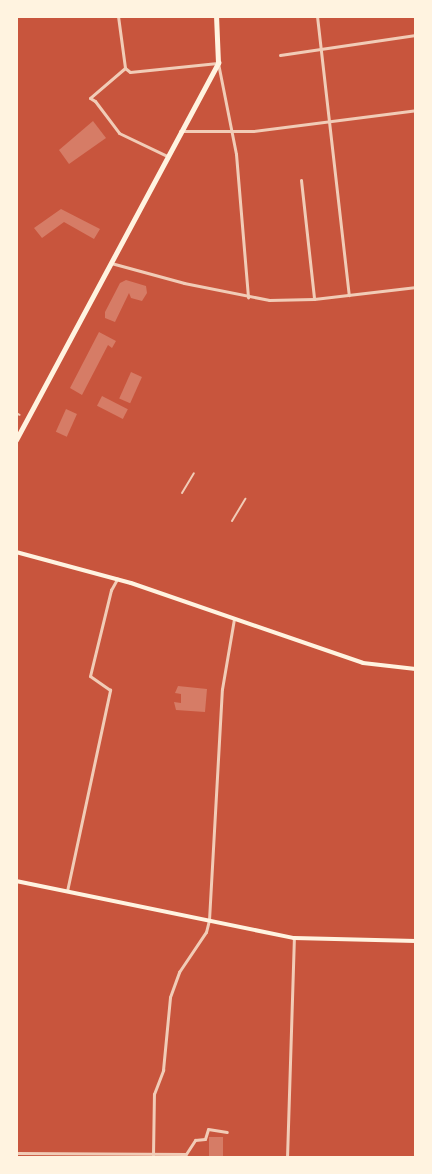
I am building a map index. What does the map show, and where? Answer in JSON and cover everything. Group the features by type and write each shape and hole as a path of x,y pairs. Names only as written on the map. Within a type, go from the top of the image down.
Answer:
{"main road":[{"path":"16,440 166,156 218,63 216,16"},
{"path":"16,552 117,579 362,663 415,668"},
{"path":"16,881 294,938 416,941"}],"street":[{"path":"118,16 125,68 130,72 218,63 236,154 248,297"},
{"path":"316,16 349,295"},
{"path":"280,55 416,35"},
{"path":"125,68 90,98 95,101 119,132 166,156"},
{"path":"180,131 232,133 330,123 416,110"},
{"path":"301,180 314,299"},
{"path":"111,262 248,297 314,299 416,287"},
{"path":"16,413 20,415"},
{"path":"182,493 194,473"},
{"path":"232,521 245,499"},
{"path":"67,891 110,690 90,676 112,590 117,579"},
{"path":"153,1155 154,1094 163,1070 170,997 179,972 206,932 209,920 222,689 234,619"},
{"path":"287,1158 294,938"},
{"path":"16,1153 186,1154 195,1140 206,1139 208,1129 227,1132"}],"building":[{"path":"93,121 106,138 69,164 59,150"},
{"path":"61,209 100,229 94,239 64,222 42,238 34,228"},
{"path":"126,280 146,286 147,293 142,301 131,298 129,293 115,322 105,318 105,312 120,283"},
{"path":"99,332 116,341 112,348 108,345 82,395 70,388"},
{"path":"131,372 142,377 130,403 119,398"},
{"path":"102,396 128,409 123,419 97,406"},
{"path":"66,409 77,414 67,437 56,432"},
{"path":"178,686 207,689 205,712 176,710 174,702 181,703 181,694 175,693"},
{"path":"209,1137 223,1137 223,1158 209,1158"}]}
